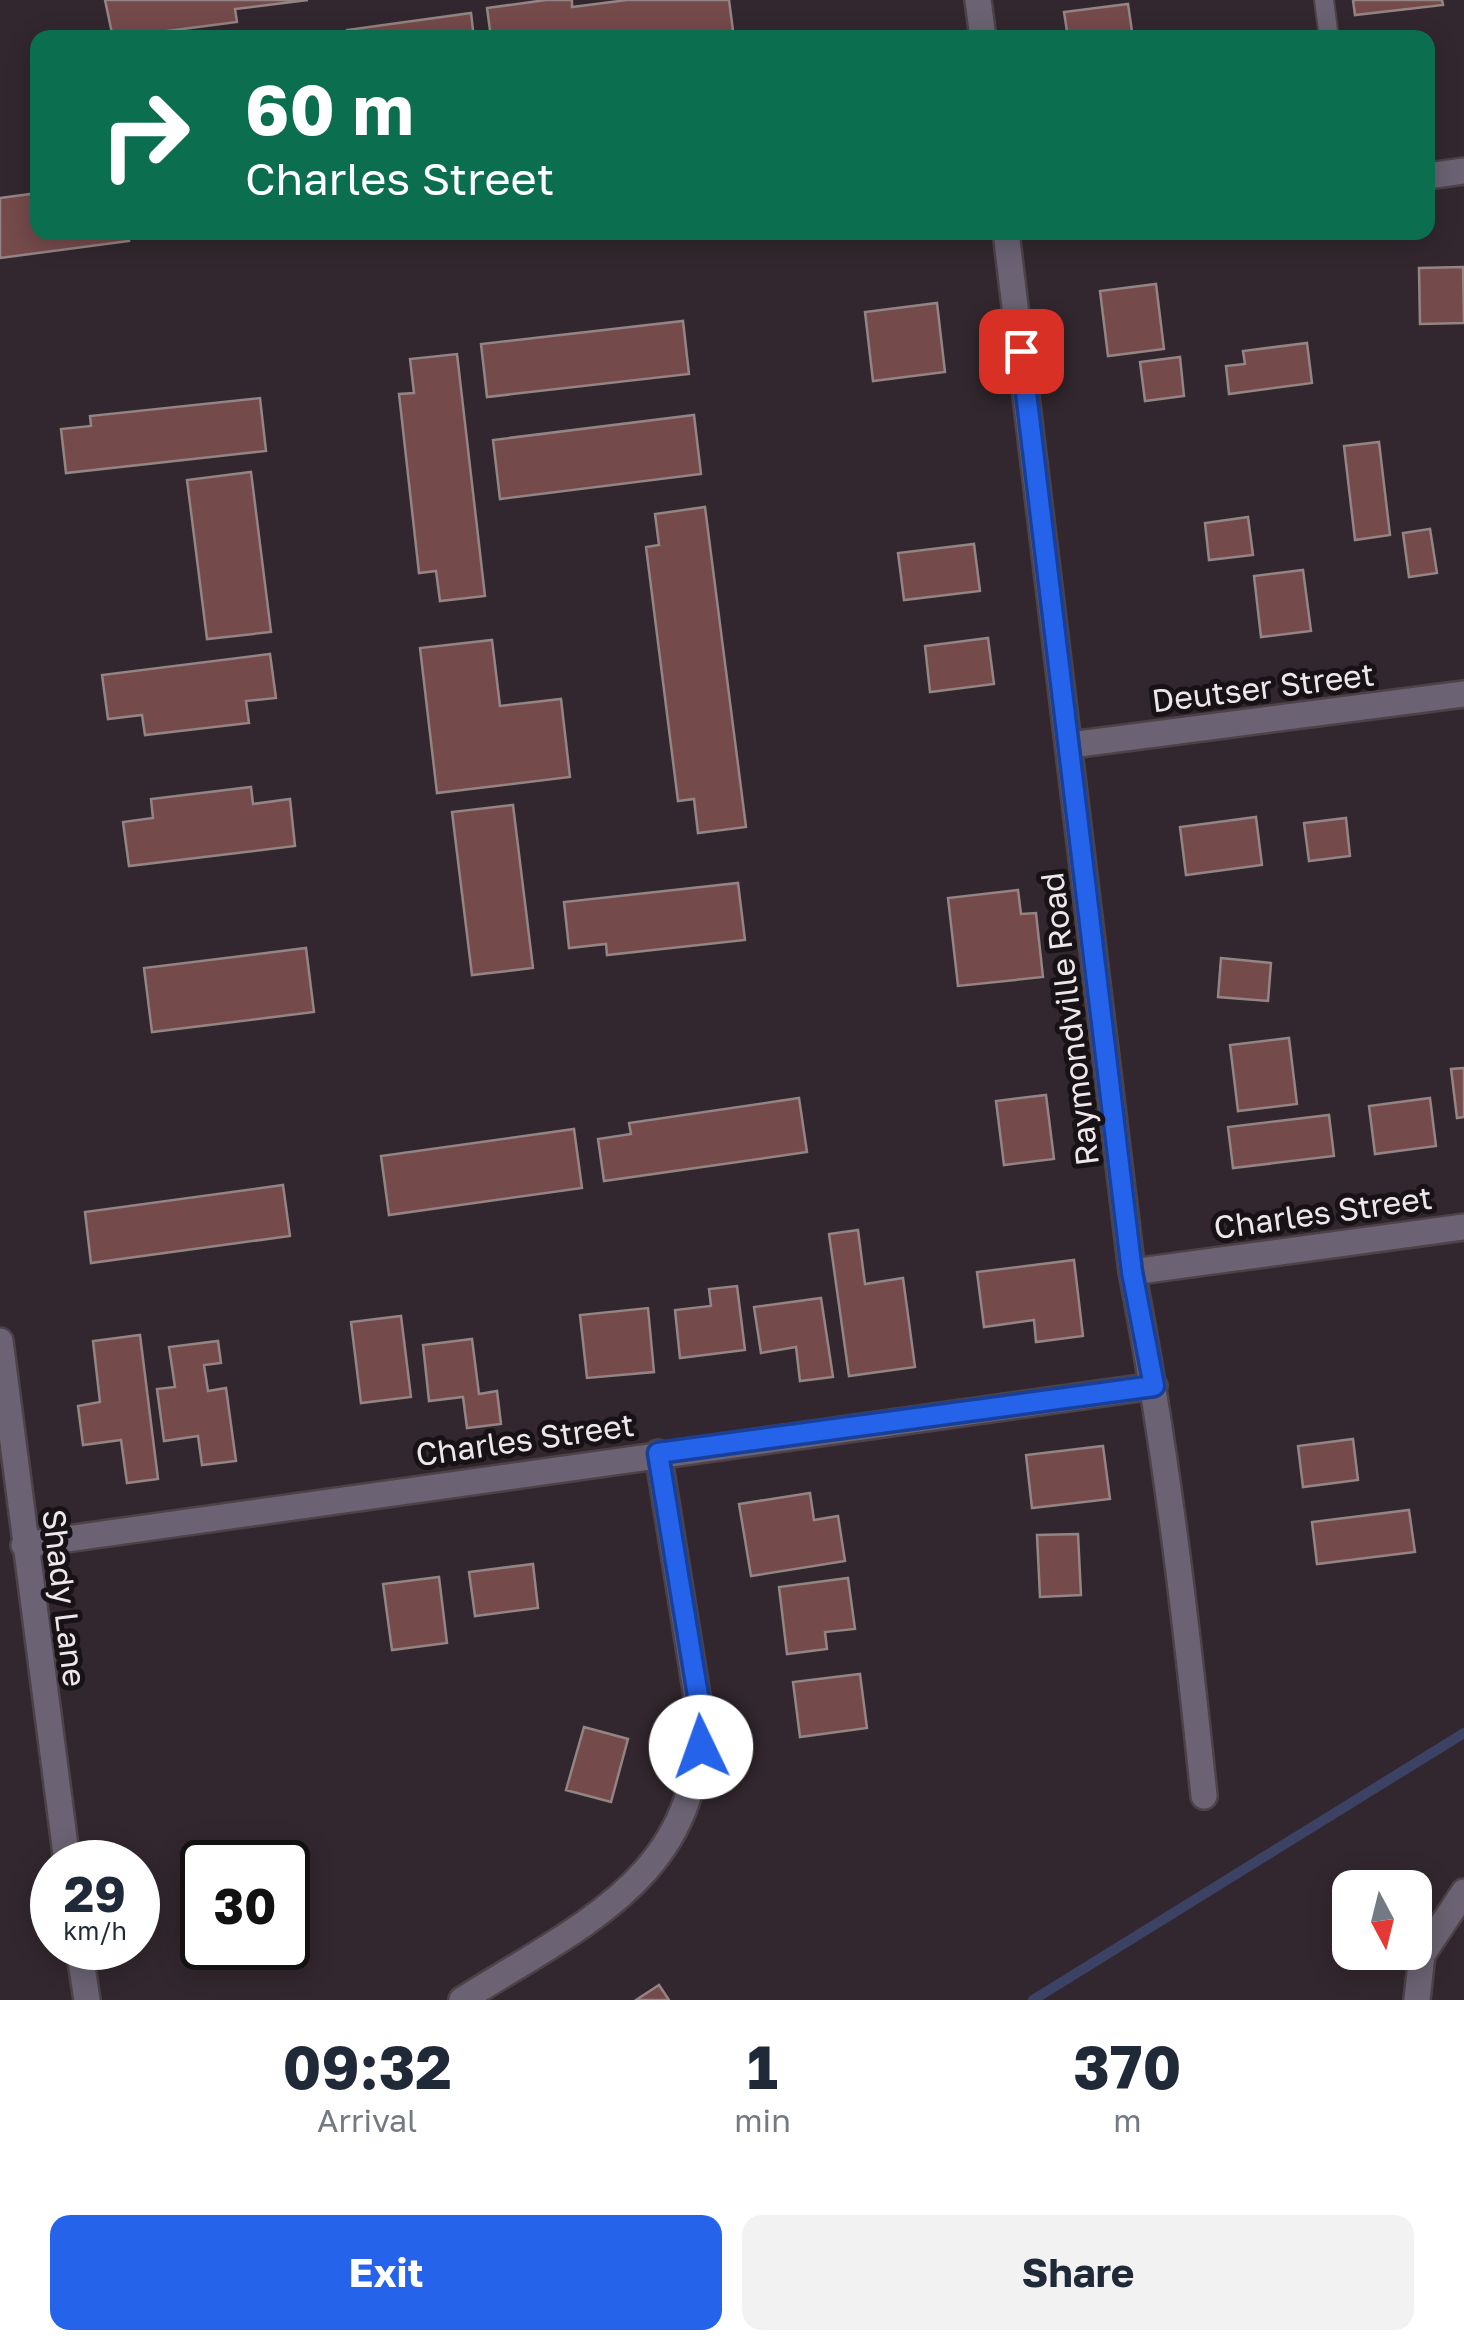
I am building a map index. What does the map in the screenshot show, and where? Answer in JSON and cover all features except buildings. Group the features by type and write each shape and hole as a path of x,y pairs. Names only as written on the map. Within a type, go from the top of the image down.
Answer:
{"street":[{"path":"978,0 982,30"},
{"path":"1435,175 1464,171"},
{"name":"Raymondville Road","path":"1007,240 1132,1272 1154,1386 1186,1615 1204,1796"},
{"name":"Deutser Street","path":"1071,745 1464,694"},
{"name":"Charles Street","path":"1132,1272 1464,1227"},
{"name":"Shady Lane","path":"0,1341 64,1840"},
{"name":"Charles Street","path":"24,1546 658,1453 1154,1386"},
{"path":"462,2000 608,1907 650,1869 676,1830 695,1781 701,1747 700,1708 658,1453"},
{"path":"1417,2000 1422,1955 1464,1892"},
{"path":"82,1970 87,2000"}],"lane":[{"path":"1324,0 1329,30"}],"waterway":[{"path":"1033,2000 1464,1733"}],"route":[{"path":"701,1747 700,1708 658,1453 1154,1386 1132,1272 1021,351"}]}
